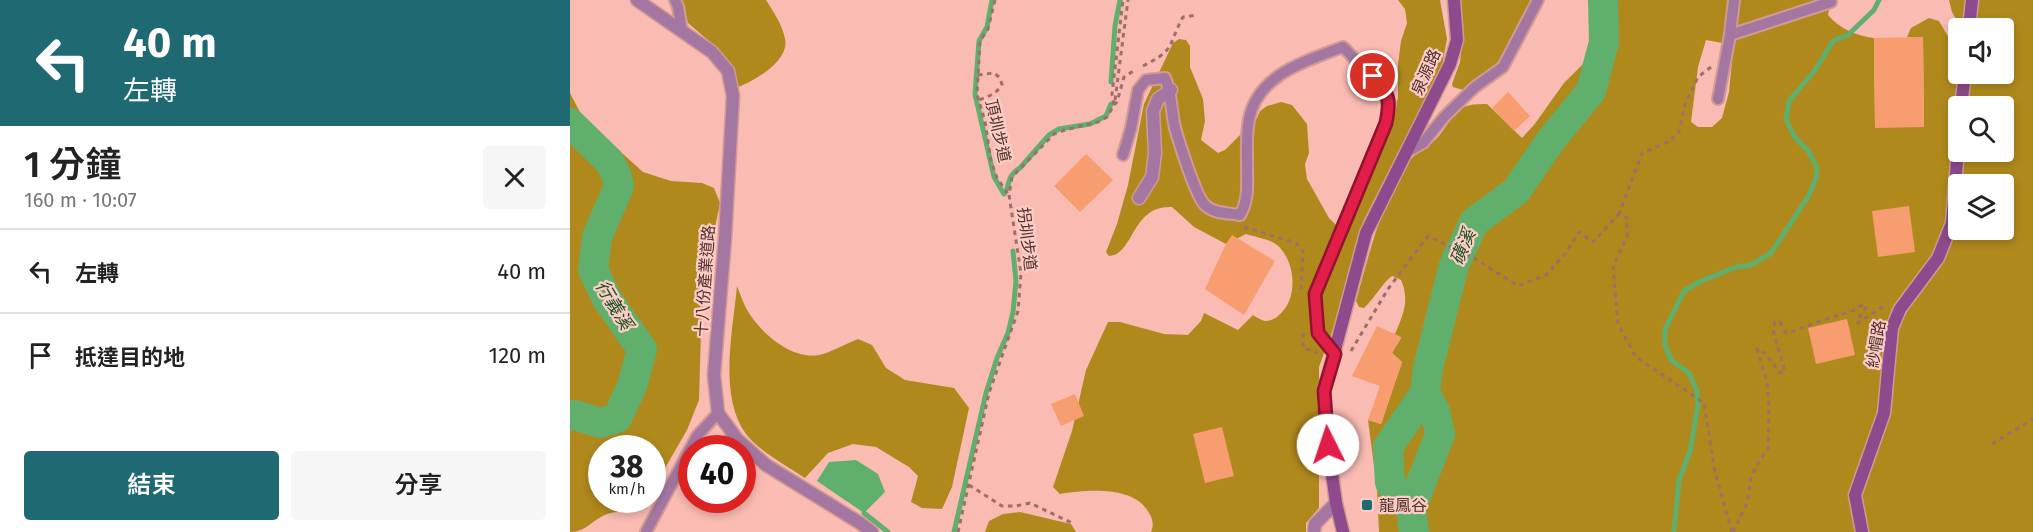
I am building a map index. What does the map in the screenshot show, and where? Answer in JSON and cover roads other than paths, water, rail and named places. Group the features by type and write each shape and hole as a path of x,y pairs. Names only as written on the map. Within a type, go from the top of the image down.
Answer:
{"street":[{"name":"十八份產業道路","path":"637,0 712,52 728,71 733,96 725,250 714,375 718,413"},
{"name":"泉源路","path":"1343,532 1336,503 1328,445 1324,391 1366,233 1450,64 1456,40 1454,0"},
{"path":"1970,18 1972,0"},
{"path":"1139,198 1152,177 1155,153 1153,111 1158,99 1170,90"},
{"name":"紗帽路","path":"1862,532 1855,495 1884,412 1892,328 1900,309 1938,258 1952,223 1957,162"},
{"path":"718,413 737,439 766,465 872,532"},
{"path":"1314,532 1314,524 1336,503"}],"lane":[{"path":"675,0 682,31"},
{"path":"1407,152 1423,143 1451,110 1475,87 1503,66 1539,0"},
{"path":"1718,99 1734,0"},
{"path":"1730,35 1831,2"},
{"path":"1123,155 1138,90 1146,80 1165,78 1170,90 1175,128 1204,205 1216,212 1240,215 1246,205 1246,145 1249,117 1260,93 1280,73 1343,47 1386,91 1390,104 1386,123 1315,294 1318,333 1335,354"},
{"path":"646,532 697,436 718,413"}],"waterway":[{"path":"992,0 987,27 979,41 975,94 994,177 1004,194"},
{"path":"1111,82 1115,26 1120,0"},
{"name":"磺溪","path":"1414,532 1411,509 1440,434 1435,411 1425,393 1428,368 1454,265 1474,222 1516,191 1551,140 1591,91 1604,42 1603,0"},
{"path":"1674,532 1679,480 1690,451 1698,405 1697,391 1689,373 1671,360 1665,345 1665,329 1684,291 1701,281 1736,267 1751,265 1771,253 1809,195 1816,178 1817,168 1809,152 1794,136 1786,119 1789,101 1815,70 1833,41 1848,35 1874,10 1879,0"},
{"path":"1007,189 1012,174 1049,135 1059,129 1090,124 1106,116 1111,104"},
{"name":"行義溪","path":"570,123 609,161 616,174 619,186 597,237 593,270 607,299 642,349 632,386 617,418 600,423 575,415 570,416"},
{"path":"954,532 986,393 1008,333 1013,312 1016,281 1013,251"},
{"path":"1411,509 1390,483 1388,447 1425,393"},
{"path":"864,513 888,532"}],"place":[{"name":"龍鳳谷","path":"1367,505"}]}
